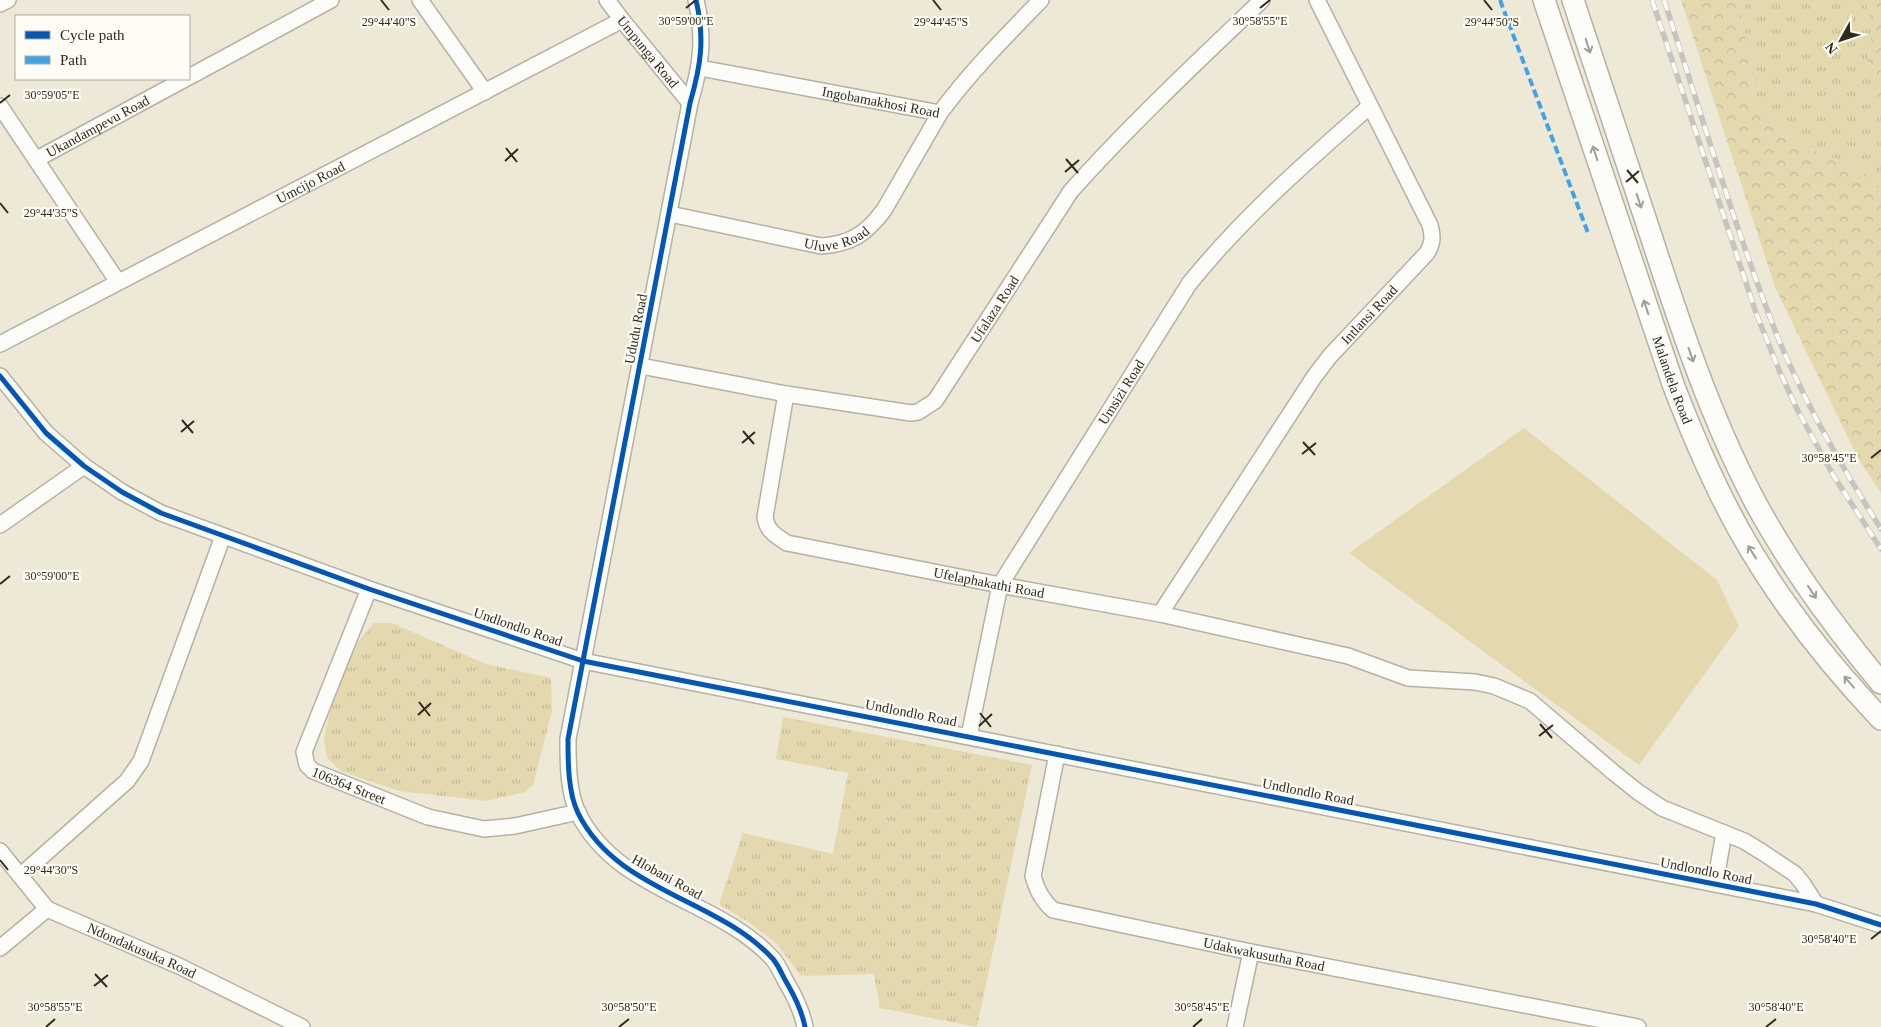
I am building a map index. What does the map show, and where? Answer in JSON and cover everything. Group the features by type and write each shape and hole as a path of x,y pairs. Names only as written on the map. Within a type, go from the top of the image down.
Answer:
{"main road":[{"name":"Malandela Road","path":"1544,0 1670,376 1694,438 1718,490 1748,546 1803,627 1881,719"},
{"name":"Malandela Road","path":"1573,0 1674,308 1712,411 1752,496 1784,552 1826,614 1881,683"}],"street":[{"path":"0,4 8,0"},
{"path":"190,76 331,0"},
{"path":"420,0 486,92"},
{"name":"Umpunga Road","path":"607,0 690,103"},
{"name":"Ududu Road","path":"583,661 690,103 700,68 701,19 696,0"},
{"name":"Ingobamakhosi Road","path":"700,68 940,113 966,79 1041,0"},
{"name":"Ufalaza Road","path":"641,366 786,394 911,413 924,409 935,401 1071,191 1161,98 1262,0"},
{"name":"Intlansi Road","path":"1160,614 1314,377 1330,356 1427,253 1432,244 1433,236 1430,225 1317,0"},
{"name":"Umcijo Road","path":"0,344 622,20"},
{"name":"Ukandampevu Road","path":"37,159 183,80"},
{"path":"0,106 118,282"},
{"name":"Umsizi Road","path":"969,736 1000,585 1188,284 1210,258 1297,170 1370,106"},
{"name":"Uluve Road","path":"670,214 820,246 837,245 852,240 875,222 884,210 940,113"},
{"name":"Undlondlo Road","path":"0,376 46,433 84,466 122,492 161,513 368,589 583,661 1816,904 1881,925"},
{"name":"Ufelaphakathi Road","path":"786,394 765,517 766,525 771,532 787,543 1160,614 1348,656 1408,678 1475,682 1494,686 1530,701 1638,792 1662,808 1724,833 1762,852 1794,874 1816,904"},
{"path":"0,525 84,466"},
{"path":"20,876 127,781 136,770 141,761 223,536"},
{"name":"106364 Street","path":"368,589 304,752 307,765 313,771 428,817 484,829 515,826 578,812"},
{"name":"Hlobani Road","path":"583,661 568,739 568,776 578,812 592,835 613,859 645,881 676,895 743,932 774,960 801,1007 805,1027"},
{"name":"Udakwakusutha Road","path":"1057,754 1032,876 1037,890 1053,910 1251,952 1638,1027"},
{"path":"1715,884 1724,833"},
{"name":"Ndondakusuka Road","path":"0,851 47,909 179,966 302,1027"},
{"path":"0,948 47,909"},
{"path":"1235,1027 1251,952"}],"green space":[{"path":"1681,0 1745,0 1741,23 1753,59 1752,98 1791,141 1860,169 1881,188 1881,493 1858,458 1775,287"},
{"path":"1745,0 1881,0 1881,188 1860,169 1791,141 1752,98 1753,59 1741,23"},
{"path":"1865,0 1881,0 1881,107 1866,67 1873,27"},
{"path":"1524,428 1717,580 1739,626 1639,765 1349,553"},
{"path":"374,623 392,623 486,664 551,678 552,711 533,785 525,792 487,801 399,791 341,771 327,758 324,738 335,690 355,645"},
{"path":"783,717 1032,765 977,1027 880,1008 874,974 801,976 777,944 750,923 719,904 743,833 833,854 848,773 776,759"}],"railway":[{"path":"1652,0 1756,313 1779,370 1797,409 1833,475 1881,549"},
{"path":"1664,0 1732,209 1776,333 1824,433 1881,529"}],"marked path":[{"path":"1500,0 1588,233"}],"cycle path":[{"path":"696,0 701,40 699,64 568,739 569,777 572,796 578,813 595,839 617,861 642,878 750,938 777,965 794,995 805,1027"},
{"path":"0,376 46,433 84,466 122,492 161,513 369,589 583,661 1816,904 1881,925"}]}
